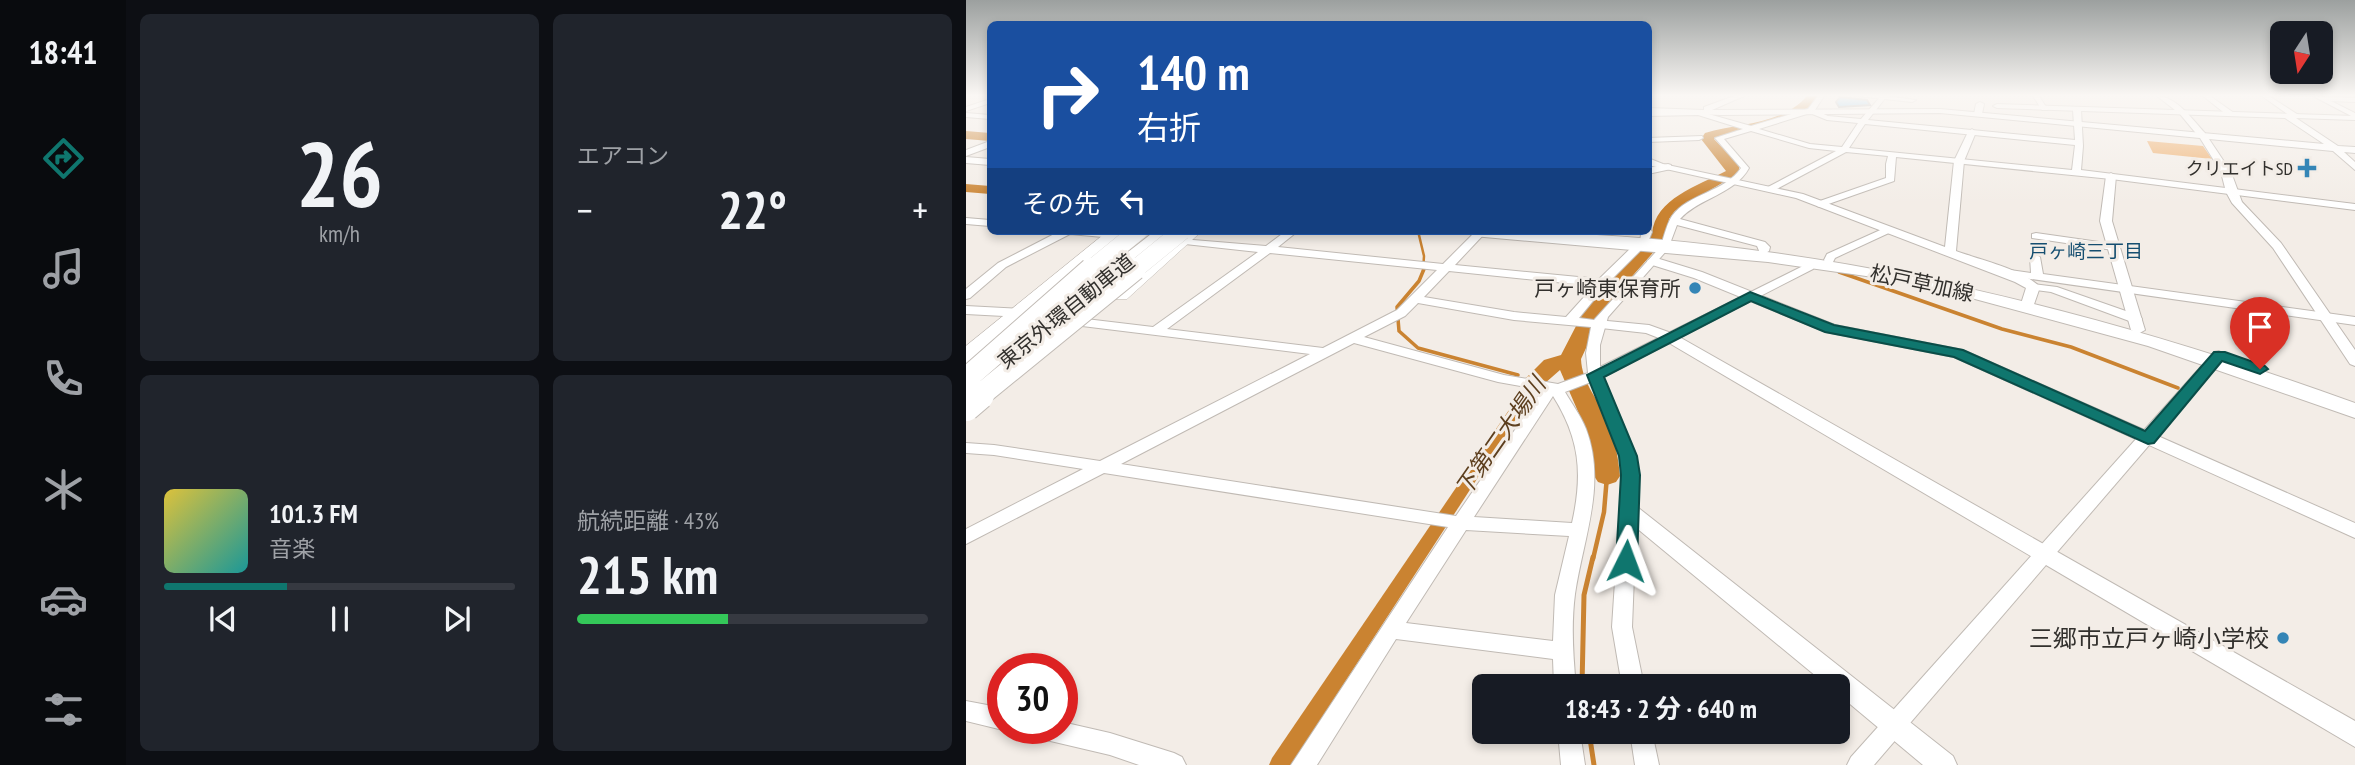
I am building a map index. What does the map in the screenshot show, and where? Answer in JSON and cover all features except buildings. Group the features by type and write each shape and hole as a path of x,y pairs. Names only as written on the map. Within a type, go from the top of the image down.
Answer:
{"highway":[{"path":"966,357 1120,235"},
{"path":"1082,283 1121,235"},
{"path":"966,381 1084,275 1133,235"},
{"path":"966,370 1144,235"},
{"name":"東京外環自動車道","path":"966,381 1152,235"},
{"path":"966,398 1107,282 1178,235"},
{"name":"東京外環自動車道","path":"966,391 1178,235"},
{"path":"966,416 1086,323 1179,235"},
{"path":"966,407 1179,235"}],"main road":[{"name":"松戸草加線","path":"1562,235 1642,239"},
{"name":"松戸草加線","path":"1595,235 1642,239 1661,250 1811,263 1896,277 2032,292 2355,411"},
{"name":"松戸草加線","path":"1661,250 1764,251 2032,292 2137,324 2217,358 2355,403"}],"street":[{"path":"1631,674 1622,627 1629,511 1628,456 1595,375 1593,362 1597,324 1661,250 1674,221 1697,199 1741,177 1745,168 1719,138 1741,132"},
{"path":"1760,132 1809,146 2111,176 2355,207"},
{"path":"1771,189 1845,150 1856,132"},
{"path":"1948,252 1951,250 1959,161 1972,132 2079,143"},
{"path":"2076,173 2078,132"},
{"path":"2165,132 2355,150"},
{"path":"2199,132 2226,172 2231,192 2245,213 2277,246 2355,361"},
{"path":"2313,132 2355,167"},
{"path":"1652,140 1699,138"},
{"path":"966,153 987,145"},
{"path":"1821,204 1891,179 1890,164 1893,155"},
{"path":"966,160 987,162"},
{"path":"1652,161 1771,189 1821,204 2003,272 2032,292 2126,288 2355,321"},
{"path":"1652,170 1668,167"},
{"path":"2111,176 2106,221 2137,324"},
{"path":"966,221 987,223"},
{"path":"1674,221 1761,244 1765,247 1764,251"},
{"path":"1829,260 1831,256 1887,230"},
{"path":"966,295 1002,265 1061,235"},
{"path":"1191,235 1267,250 1602,283"},
{"path":"1155,332 1288,235"},
{"path":"966,537 1395,316 1417,299 1477,235"},
{"path":"2036,236 2113,247"},
{"path":"1570,322 1642,239"},
{"path":"1661,250 1698,275 1830,329 1958,353 2355,531"},
{"path":"2032,292 2035,257"},
{"path":"1351,338 1520,382 1553,387 1595,375 1809,267 1811,263"},
{"path":"1417,299 1514,316 1649,329 1669,337 2355,736"},
{"path":"966,310 1021,313"},
{"path":"1086,323 1325,352"},
{"path":"1859,765 2217,358"},
{"path":"1303,765 1460,522 1553,387"},
{"path":"1553,387 1580,432 1585,462 1586,489 1580,530 1565,597 1564,674"},
{"path":"966,448 1460,522 1580,530"},
{"path":"1629,511 1944,765"},
{"path":"1391,630 1563,651"},
{"path":"966,710 987,715"},
{"path":"1078,736 1174,765"},
{"path":"1570,744 1573,765"},
{"path":"1643,744 1647,765"}],"shaded area":[{"path":"2147,141 2203,146 2212,159 2153,153"}],"waterway":[{"name":"下第二大場川","path":"1570,359 1596,305 1660,234 1661,219 1669,208 1732,173 1734,168 1707,139 1724,132"},
{"path":"966,135 987,137"},
{"path":"966,188 987,190"},
{"path":"1419,235 1424,256 1423,271"},
{"path":"1424,269 1419,281 1397,307 1399,331 1418,348 1518,375"},
{"path":"1839,272 2002,329 2071,347 2178,388"},
{"name":"下第二大場川","path":"1536,379 1552,365 1570,359"},
{"path":"1570,359 1574,382 1599,430 1607,476"},
{"name":"下第二大場川","path":"1279,765 1536,379"},
{"path":"1593,559 1604,512 1607,476"},
{"path":"1582,674 1584,595 1593,557"},
{"path":"1591,744 1594,765"}],"place":[{"name":"クリエイトSD","path":"2307,168"},
{"name":"戸ヶ崎東保育所","path":"1695,288"},
{"name":"三郷市立戸ヶ崎小学校","path":"2283,638"}],"district":[{"name":"戸ヶ崎三丁目","path":"2086,251"}],"route":[{"path":"1626,561 1630,475 1628,456 1595,375 1750,296 1830,329 1958,353 2148,439 2219,355 2260,369"}]}
